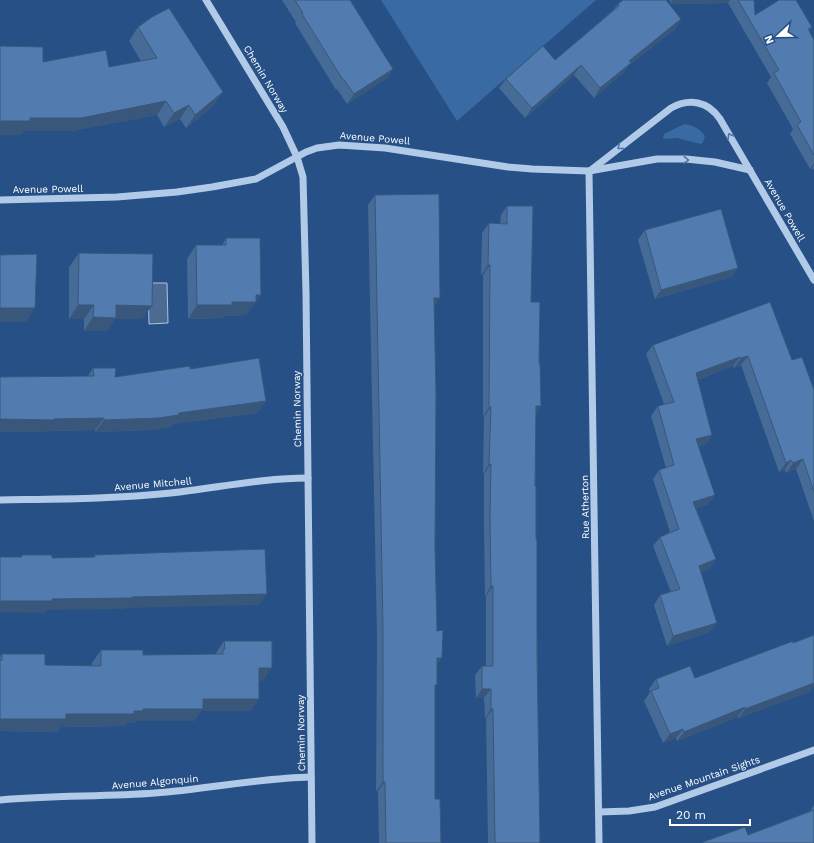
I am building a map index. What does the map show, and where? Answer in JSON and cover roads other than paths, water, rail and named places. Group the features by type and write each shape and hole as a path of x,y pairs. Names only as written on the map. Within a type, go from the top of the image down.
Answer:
{"street":[{"name":"Chemin Norway","path":"206,0 284,127 296,156 302,177 304,198 312,843"},
{"name":"Avenue Powell","path":"589,171 671,108 691,102 705,105 716,113 814,280"},
{"name":"Avenue Powell","path":"0,200 117,197 183,192 256,179 270,173 296,156 329,146 361,146 409,151 508,167 589,171 657,159 715,162 750,170"},
{"name":"Rue Atherton","path":"589,171 599,843"},
{"name":"Avenue Mitchell","path":"0,500 63,500 122,497 197,490 276,479 308,478"},
{"name":"Avenue Mountain Sights","path":"599,812 629,811 655,807 814,750"},
{"name":"Avenue Algonquin","path":"0,800 155,793 200,789 255,781 312,777"}]}
